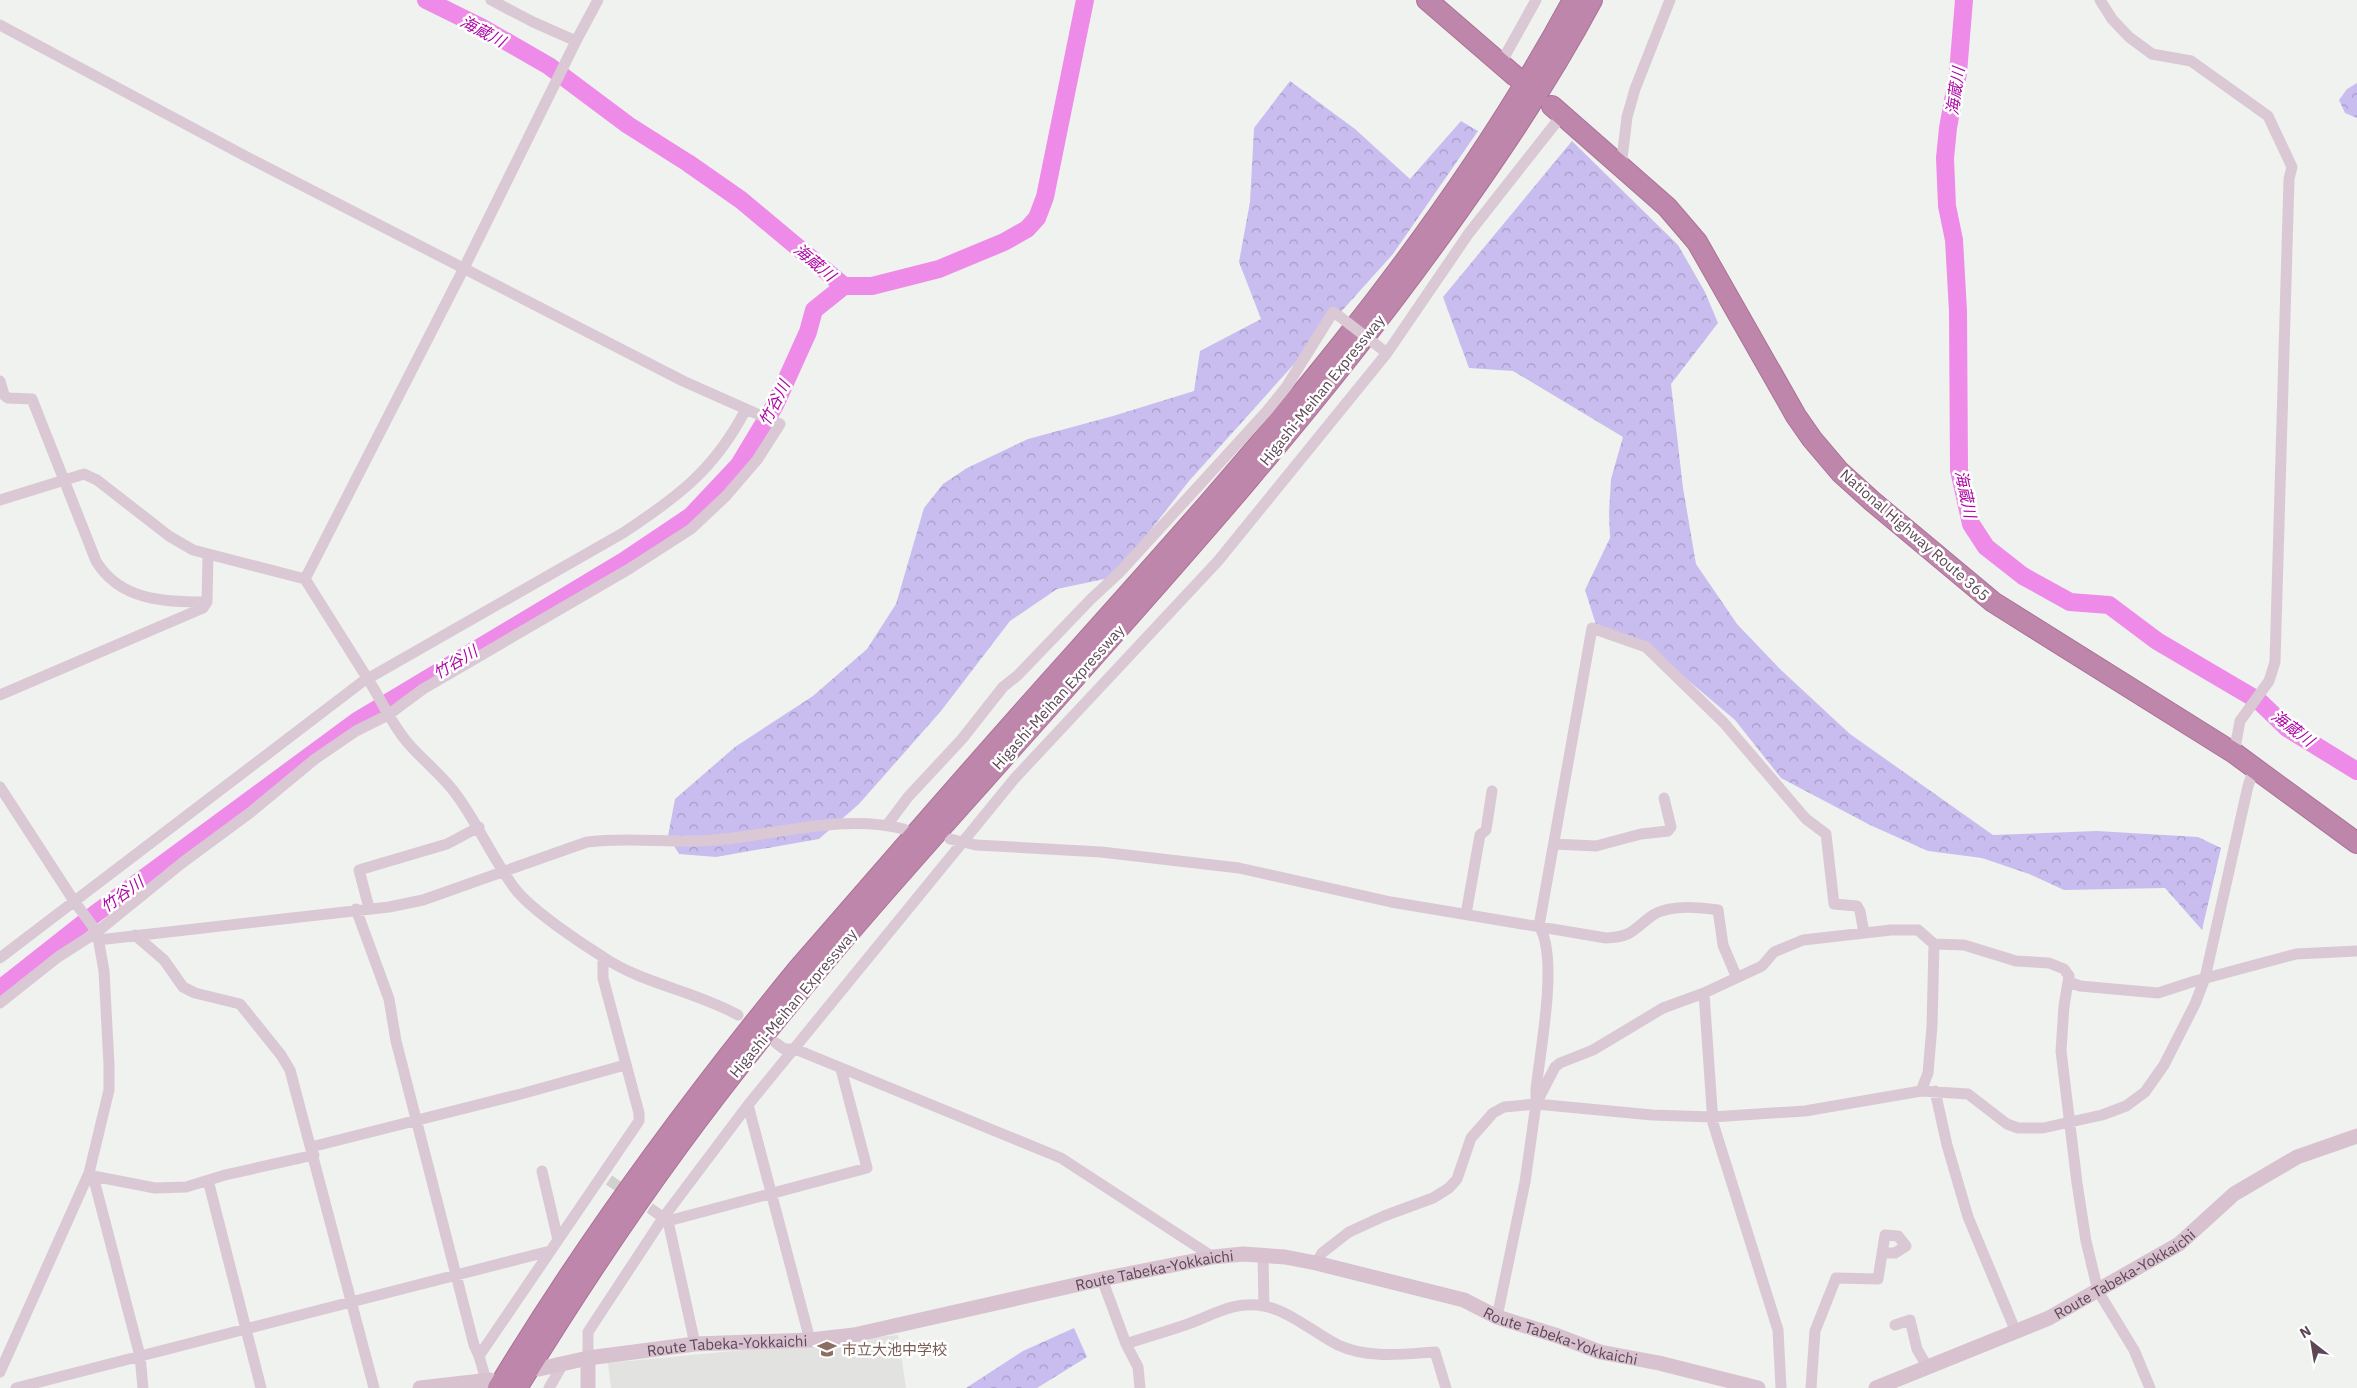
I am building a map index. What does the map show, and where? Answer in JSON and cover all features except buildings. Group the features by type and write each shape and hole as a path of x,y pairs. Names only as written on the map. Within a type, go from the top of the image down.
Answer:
{"highway":[{"path":"1427,0 1508,70"},
{"name":"Higashi-Meihan Expressway","path":"491,1383 532,1331 602,1226 724,1060 837,924 1283,415 1370,307 1458,186 1516,99 1573,0"},
{"name":"Higashi-Meihan Expressway","path":"516,1388 614,1235 736,1070 823,965 969,797 1165,577 1296,425 1383,315 1525,115 1592,0"},
{"name":"National Highway Route 365","path":"1557,110 1667,207 1697,242 1796,416 1812,439 1840,472 1993,602 2235,750 2254,768 2357,843"}],"main road":[{"name":"Route Tabeka-Yokkaichi","path":"1881,1387 2049,1318 2179,1244 2234,1194 2297,1157 2357,1136"},
{"name":"Route Tabeka-Yokkaichi","path":"539,1369 588,1358 695,1344 810,1340 854,1335 1102,1279 1213,1257 1243,1254 1316,1262 1464,1300 1498,1317 1558,1336 1600,1352 1659,1363 1758,1388"},
{"path":"588,1358 588,1388"},
{"path":"420,1388 491,1383"}],"street":[{"path":"491,0 576,41"},
{"path":"304,579 464,268 598,0"},
{"path":"1508,70 1536,0"},
{"path":"1621,167 1627,117 1635,89 1670,0"},
{"path":"2100,0 2112,19 2128,37 2152,54 2191,62 2268,116 2292,167 2289,189 2277,637 2273,672 2267,684 2240,721 2235,750"},
{"path":"0,25 247,157 683,381 780,424 757,460 726,496 691,529 629,569 423,689 315,759 251,812 182,863 96,933 58,957 0,1003"},
{"path":"588,1358 588,1332 662,1217 748,1105 1015,778 1218,561 1385,351 1557,110"},
{"path":"888,825 908,797 962,739 1004,687 1119,573 1267,412 1287,386 1333,312 1385,351"},
{"path":"0,382 4,395 8,398 32,399 96,561 103,572 115,582 142,597 166,602 207,602"},
{"path":"0,958 76,905 369,681 660,509 713,461 730,438 747,409"},
{"path":"0,500 84,474 97,480 169,536 193,550 304,579 407,743 431,765 457,795 479,827 517,891 535,908 603,958 627,971 714,1002 738,1015"},
{"path":"0,695 203,608 207,602 208,555"},
{"path":"1498,1317 1525,1182 1536,1104 1549,970 1544,933 1539,926 1592,628 1646,647 1724,723 1806,819 1826,834 1834,904 1857,906 1860,911 1864,933"},
{"path":"1316,1262 1322,1253 1349,1232 1384,1216 1433,1198 1448,1188 1456,1179 1471,1138 1493,1113 1504,1107 1536,1104 1652,1115 1712,1117 1805,1111 1921,1091 1935,1091 1968,1094 2007,1124 2018,1128 2042,1128 2126,1106 2145,1092 2164,1065 2195,1004 2205,978 2248,786 2254,768"},
{"path":"0,787 4,804 96,933 104,971 109,1090 91,1174 0,1372"},
{"path":"1466,914 1480,835 1486,830 1492,791"},
{"path":"1554,844 1596,846 1641,834 1668,831 1671,827 1664,798"},
{"path":"96,933 135,935 423,900 505,872 560,850 604,839 699,841 837,825 888,825 904,829"},
{"path":"369,908 359,870 447,844 479,827"},
{"path":"950,839 963,843 1015,849 1101,852 1239,868 1391,902 1606,938 1622,937 1637,929 1654,915 1667,910 1701,907 1718,910 1723,944 1737,978"},
{"path":"356,909 389,999 396,1041 474,1345 491,1383"},
{"path":"1536,1104 1555,1067 1560,1063 1593,1050 1663,1008 1704,993 1762,966 1774,952 1803,940 1891,930 1918,930 1934,944 1964,945 2016,961 2049,963 2064,969 2069,976 2069,982 2064,1006 2061,1051 2081,1210 2098,1291 2134,1350 2150,1388"},
{"path":"135,935 164,960 183,987 195,993 240,1004 281,1055 290,1070 313,1151 374,1388"},
{"path":"1921,1091 1928,1073 1929,1064 1934,944"},
{"path":"2069,982 2080,986 2151,994 2296,954 2357,951"},
{"path":"479,1356 550,1251 605,1177 639,1121 639,1114 603,978 603,958"},
{"path":"1704,993 1712,1117 1778,1330 1781,1388"},
{"path":"776,1043 784,1049 795,1049 1061,1158 1213,1257"},
{"path":"91,1174 170,1188 186,1187 416,1120 626,1065"},
{"path":"662,1217 772,1194 867,1168 841,1069"},
{"path":"1935,1091 1947,1145 1968,1217 2016,1332"},
{"path":"748,1105 810,1340"},
{"path":"542,1171 558,1240"},
{"path":"91,1174 140,1356 143,1388"},
{"path":"208,1180 261,1388"},
{"path":"662,1217 695,1344"},
{"path":"16,1388 550,1251"},
{"path":"1811,1388 1815,1331 1836,1278 1878,1279 1882,1252"},
{"path":"1263,1255 1264,1306"},
{"path":"1102,1279 1126,1344 1138,1367 1140,1388"},
{"path":"1126,1344 1190,1323 1225,1308 1244,1305 1264,1306 1278,1311 1339,1345 1357,1352 1385,1355 1435,1352 1446,1388"},
{"path":"1895,1325 1910,1320 1917,1349 1928,1368"},
{"path":"549,1388 563,1364"}],"shaded area":[{"name":"市立大池中学校","path":"898,1335 906,1388 611,1388 608,1363"}],"green space":[{"path":"1290,81 1355,129 1410,179 1461,121 1478,131 1393,254 1189,481 1114,577 1057,589 1010,621 941,711 859,804 819,839 716,857 679,854 668,836 675,799 735,747 813,696 867,649 896,604 924,508 943,484 967,468 1028,439 1113,416 1194,391 1200,351 1261,319 1239,262 1250,202 1254,128"},
{"path":"2357,83 2357,118 2345,113 2339,100 2347,89"},
{"path":"1572,141 1678,245 1705,292 1718,323 1671,384 1683,488 1696,564 1737,624 1781,670 1850,734 1993,835 2097,831 2198,837 2221,848 2202,930 2165,888 2064,890 2029,874 1982,858 1928,851 1870,825 1781,778 1735,720 1657,654 1598,631 1585,590 1610,538 1611,479 1623,437 1513,371 1469,368 1443,297"},
{"path":"1074,1328 1087,1357 1037,1388 966,1388 1023,1351"}],"waterway":[{"name":"海蔵川","path":"426,0 481,27 549,66 628,125 688,163 741,200 844,286 872,286 939,269 1004,242 1027,229 1037,218 1045,197 1085,0"},
{"name":"海蔵川","path":"1964,0 1958,73 1948,128 1945,158 1947,206 1954,240 1958,311 1959,470 1971,524 1986,547 2023,576 2070,602 2109,605 2157,641 2259,701 2287,728 2357,771"},
{"name":"竹谷川","path":"0,989 95,914 357,721 624,561 691,516 739,465 775,405 808,332 814,310 844,286"}],"tunnel":[{"path":"609,1180 654,1211"}],"place":[{"name":"市立大池中学校","path":"827,1349"}]}
